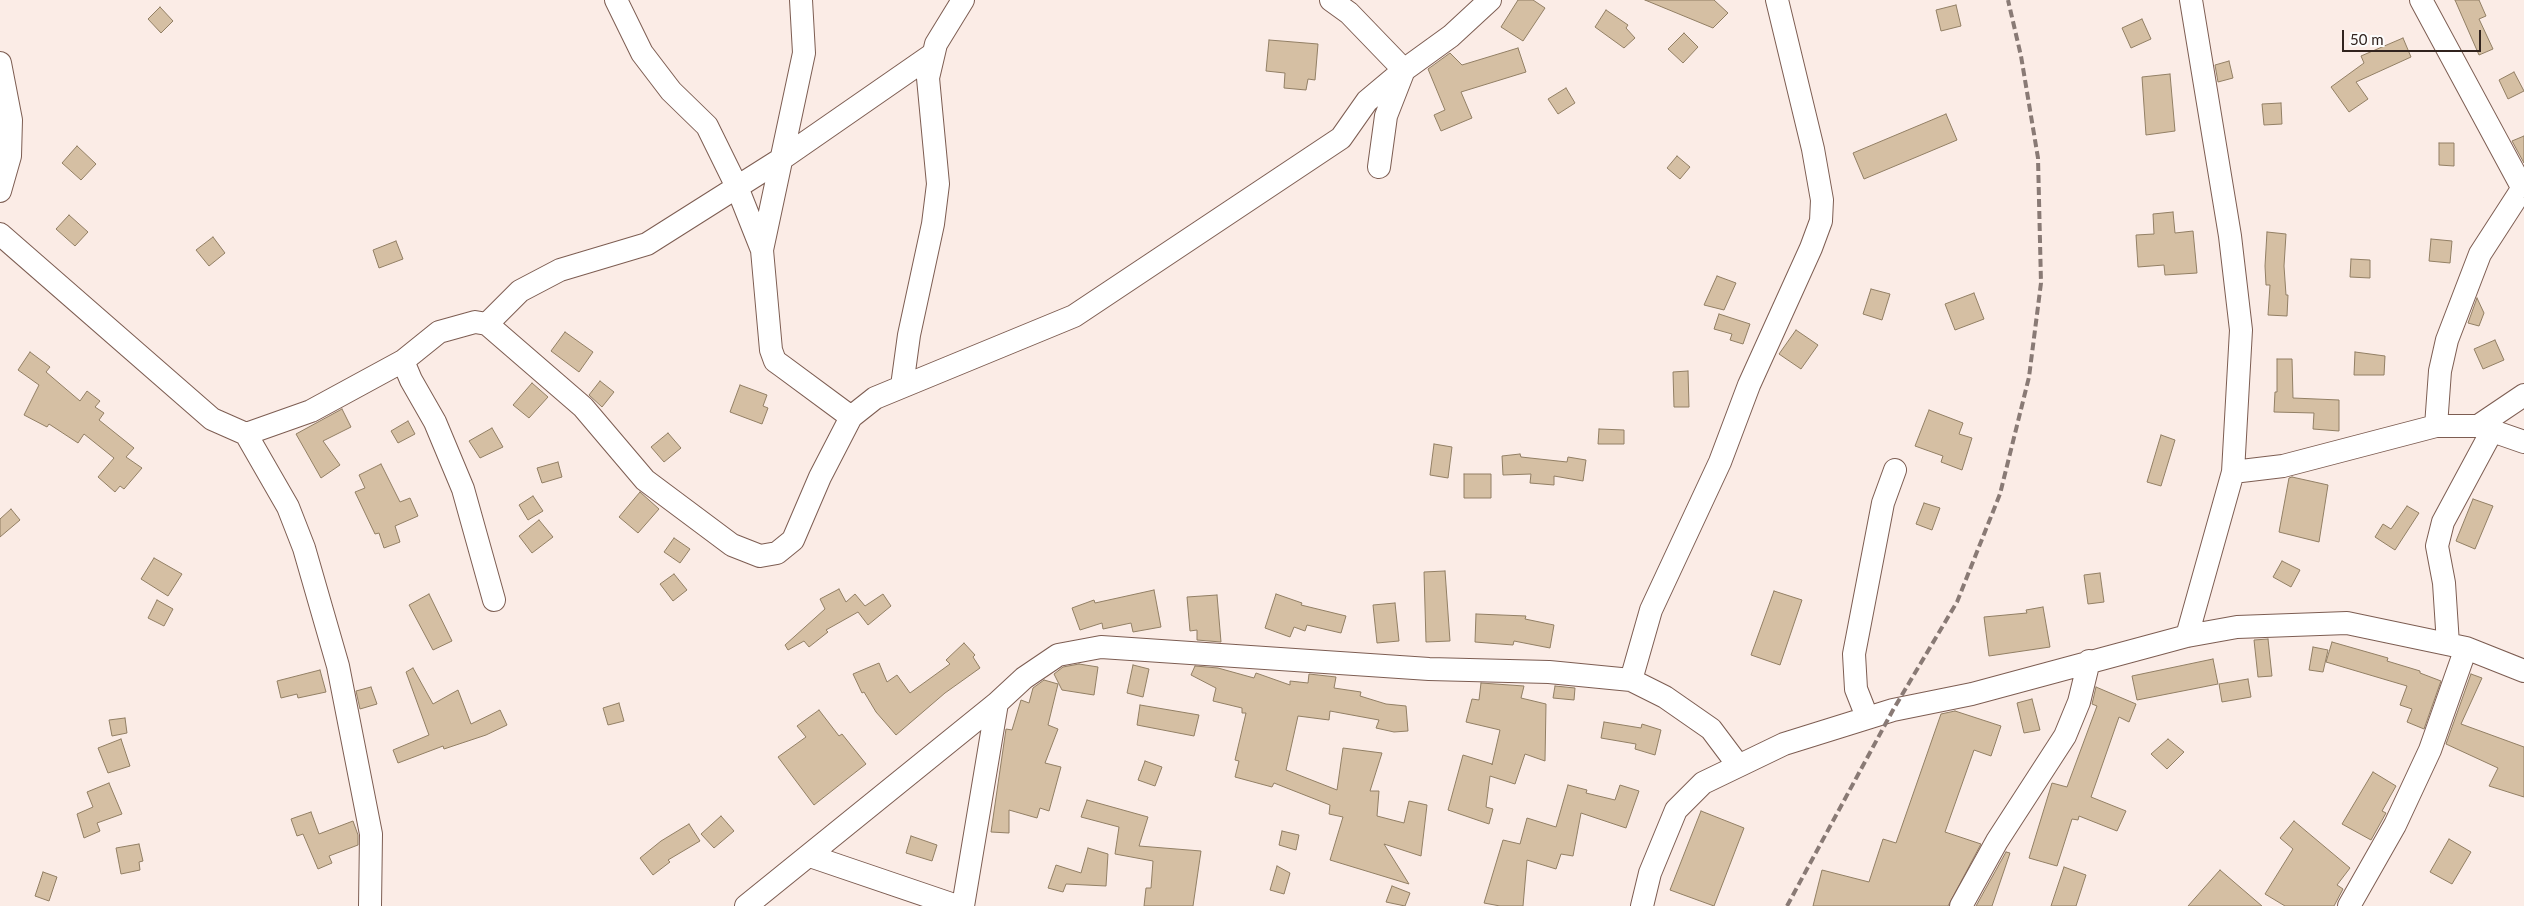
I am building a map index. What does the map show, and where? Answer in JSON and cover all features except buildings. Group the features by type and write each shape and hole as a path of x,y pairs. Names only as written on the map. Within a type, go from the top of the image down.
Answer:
{"street":[{"path":"616,0 642,53 671,91 707,126 737,187 762,250 771,350 775,361 851,417"},
{"path":"762,250 804,53 801,0"},
{"path":"902,386 909,335 933,224 938,184 928,78 936,44 963,0"},
{"path":"1331,0 1349,13 1404,70"},
{"path":"246,434 311,411 404,361 439,332 475,322 487,324 583,407 645,480 732,545 760,556 777,553 793,540 820,477 851,417 875,398 1074,316 1341,138 1367,101 1404,70 1451,36 1490,0"},
{"path":"1631,680 1651,610 1720,462 1749,386 1811,248 1821,221 1822,200 1813,149 1777,0"},
{"path":"2187,636 2233,472 2241,330 2230,236 2192,0"},
{"path":"2421,0 2523,186 2480,254 2447,340 2440,371 2436,426"},
{"path":"487,324 520,291 560,270 647,244 783,158 933,54"},
{"path":"0,63 11,120 10,156 0,191"},
{"path":"1379,168 1386,116 1404,70"},
{"path":"0,234 212,419 246,434 288,507 304,548 338,666 371,834 370,906"},
{"path":"404,361 411,380 435,422 464,489 494,600"},
{"path":"2349,906 2395,825 2426,758 2457,646 2437,546 2443,522 2485,428 2524,395"},
{"path":"2233,472 2283,466 2436,426 2485,428 2524,442"},
{"path":"1868,717 1856,689 1854,654 1883,503 1895,470"},
{"path":"1642,906 1650,873 1676,810 1702,783 1784,744 1868,717 1972,694 2187,636 2237,627 2347,622 2457,646 2524,671"},
{"path":"746,906 810,856 1024,678 1058,655 1101,647 1429,669 1549,672 1631,680 1665,697 1711,730 1738,765"},
{"path":"1962,906 1997,841 2065,736 2079,702 2089,661"},
{"path":"963,906 996,703"},
{"path":"810,856 956,906"}],"railway":[{"path":"1787,906 1893,710 1957,602 2000,494 2029,377 2041,283 2038,158 2021,56 2008,0"}]}
